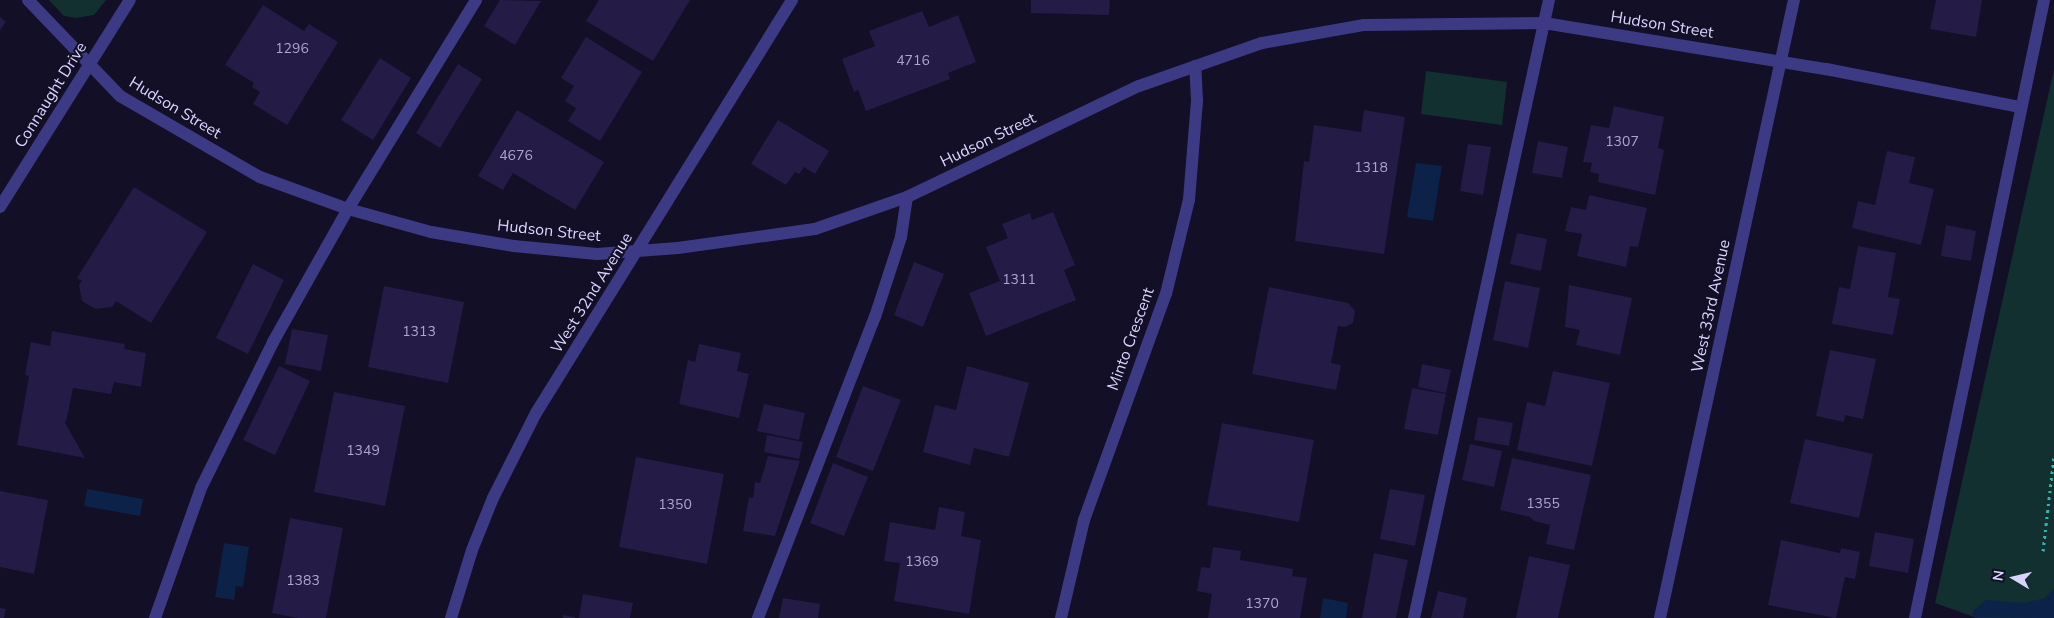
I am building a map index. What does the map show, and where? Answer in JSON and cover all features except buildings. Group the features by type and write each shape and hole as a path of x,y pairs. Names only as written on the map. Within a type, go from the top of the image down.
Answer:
{"street":[{"name":"Hudson Street","path":"28,0 120,96 260,177 348,209 431,232 514,246 597,254 638,251 815,229 907,197 1139,86 1262,43 1364,25 1544,23 1781,61 2020,107"},
{"name":"Connaught Drive","path":"0,207 88,64 130,0"},
{"path":"155,618 201,488 273,342 348,209 476,0"},
{"name":"West 32nd Avenue","path":"451,618 472,550 536,413 792,0"},
{"path":"1414,618 1549,0"},
{"name":"West 33rd Avenue","path":"1660,618 1794,0"},
{"path":"1915,618 2020,107 2044,0"},
{"name":"Minto Crescent","path":"1061,618 1084,520 1166,294 1189,200 1198,100 1195,66"},
{"path":"758,618 875,317 902,237 907,197"}],"path":[{"path":"2043,551 2054,456"}],"green space":[{"path":"49,0 106,0 94,15 76,18 64,16"},
{"path":"2054,69 2054,618 1977,618 1935,603"},
{"path":"1426,71 1507,82 1502,125 1421,114"}],"water":[{"path":"1416,163 1442,166 1433,221 1407,217"},
{"path":"87,489 143,499 140,516 84,506"},
{"path":"224,543 249,547 243,587 236,586 234,600 215,597"},
{"path":"2054,588 2054,618 1973,617 1974,610 1986,600 2024,603 2045,598"},
{"path":"1323,598 1348,603 1346,618 1320,618"}]}
